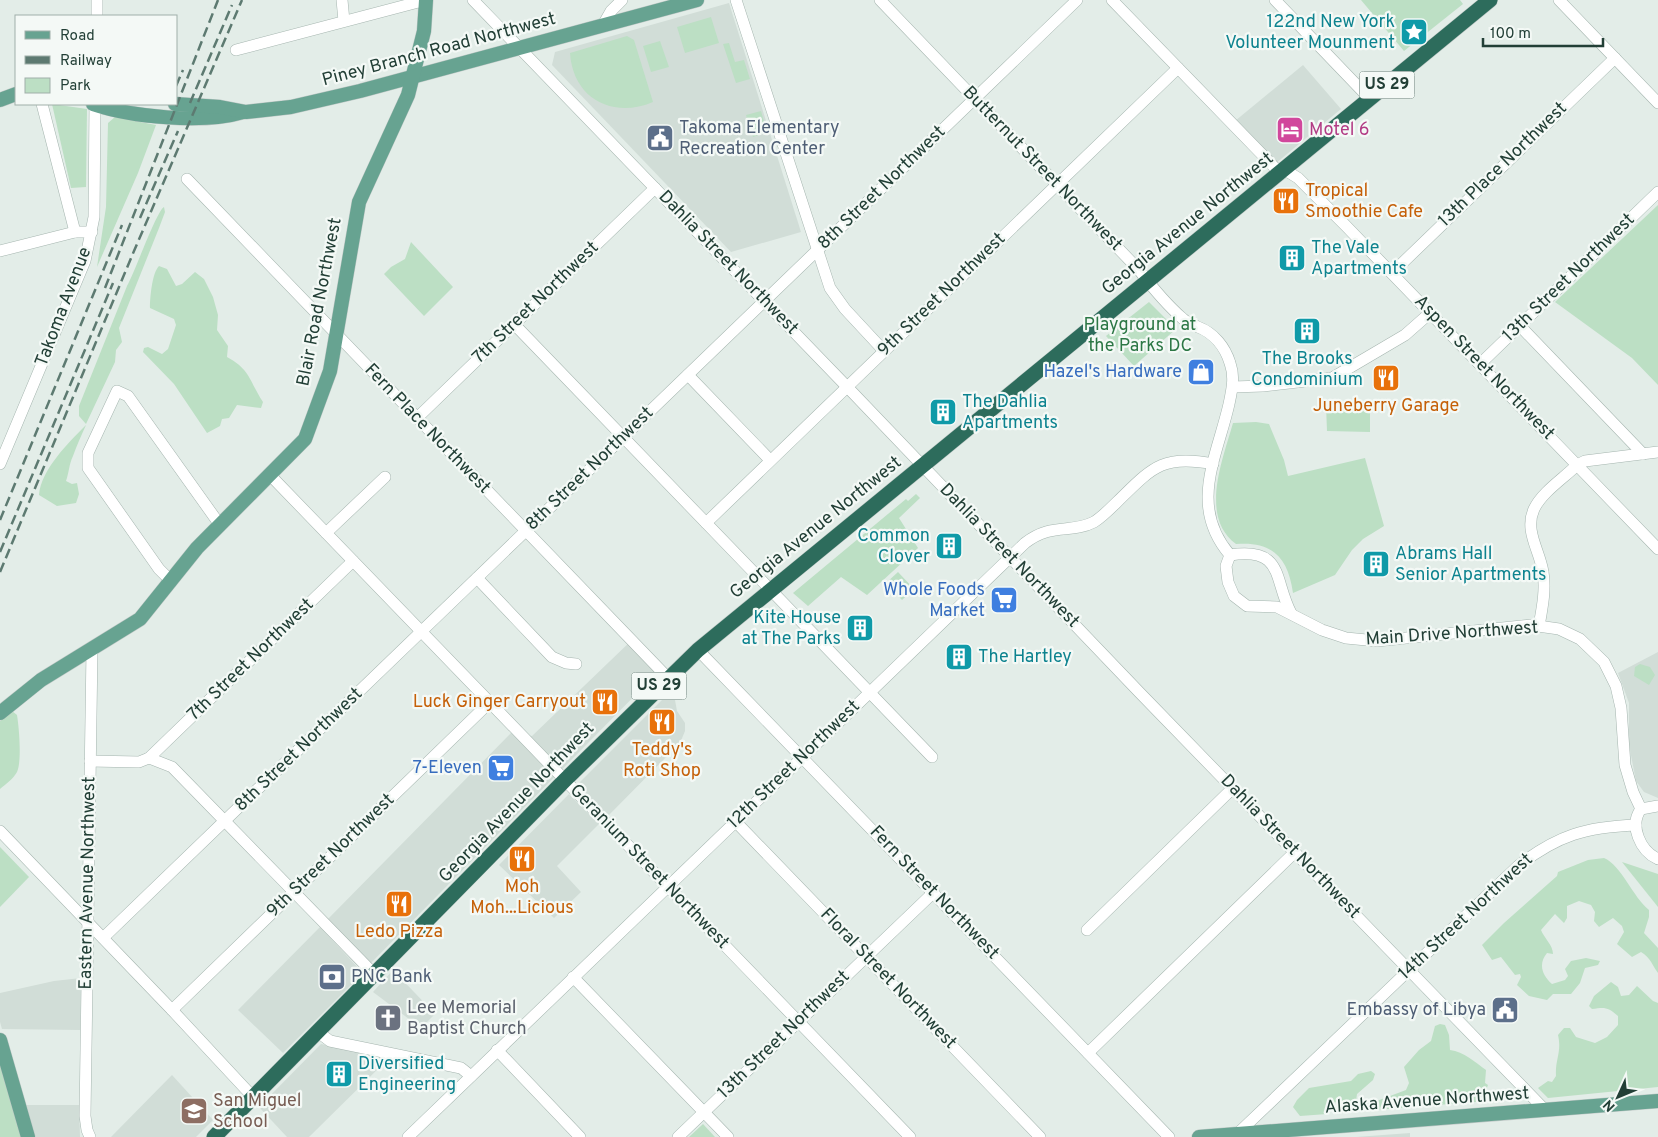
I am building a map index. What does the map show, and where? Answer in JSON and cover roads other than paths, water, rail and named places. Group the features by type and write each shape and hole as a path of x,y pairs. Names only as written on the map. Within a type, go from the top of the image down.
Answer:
{"highway":[{"name":"Georgia Avenue Northwest","path":"214,1137 565,780 698,650 770,589 1283,172 1490,0"}],"main road":[{"name":"Blair Road Northwest","path":"0,713 42,680 140,619 198,548 299,446 307,435 328,378 359,202 408,94 414,76 424,31 426,0"},
{"name":"Piney Branch Road Northwest","path":"101,105 178,118 224,118 246,112 300,105 604,26 663,4 698,0"},
{"name":"Piney Branch Road Northwest","path":"178,104 220,107 246,112"},
{"path":"0,1040 28,1137"},
{"name":"Alaska Avenue Northwest","path":"1199,1137 1236,1136 1658,1102"}],"street":[{"path":"97,0 97,15"},
{"path":"342,0 344,21"},
{"path":"236,50 426,0"},
{"name":"Dahlia Street Northwest","path":"474,0 1545,1110"},
{"path":"604,26 610,13 622,0"},
{"path":"736,0 816,251 834,295 884,351"},
{"name":"Butternut Street Northwest","path":"880,0 1057,184 1184,320 1206,330 1219,342 1230,363 1233,387 1213,464"},
{"name":"8th Street Northwest","path":"103,938 1077,0"},
{"name":"Aspen Street Northwest","path":"1112,0 1283,172 1298,178 1658,549"},
{"path":"1274,0 1370,99"},
{"path":"1559,0 1658,102"},
{"name":"13th Place Northwest","path":"1392,273 1615,58"},
{"name":"9th Street Northwest","path":"706,523 1178,68"},
{"name":"Takoma Avenue","path":"0,464 85,261 92,232 75,232 42,105"},
{"path":"92,232 95,105"},
{"name":"Fern Place Northwest","path":"187,179 668,678"},
{"name":"7th Street Northwest","path":"417,418 655,188"},
{"name":"13th Street Northwest","path":"1480,364 1658,192"},
{"path":"0,251 75,232"},
{"path":"1233,387 1263,386 1332,378 1405,335 1430,313"},
{"path":"514,324 932,757"},
{"path":"1520,326 1643,454"},
{"path":"688,374 770,460"},
{"path":"171,581 159,569 88,468 88,453 117,391 128,396 220,525"},
{"path":"1539,626 1544,572 1532,530 1531,518 1535,507 1577,465 1585,461 1658,452"},
{"name":"12th Street Northwest","path":"408,1137 1025,543 1042,532 1054,528 1085,525 1096,520 1147,473 1160,466 1183,460 1213,464"},
{"path":"1213,464 1207,493 1208,511 1216,535 1230,555 1254,554 1264,558 1279,576 1283,595 1291,613"},
{"name":"Geranium Street Northwest","path":"270,475 910,1137"},
{"path":"326,533 385,477"},
{"name":"Main Drive Northwest","path":"1230,555 1226,566 1228,582 1234,596 1247,606 1272,608 1291,613 1334,634 1366,641 1539,626 1559,630 1580,639 1609,669 1621,704 1622,749 1627,776 1641,808"},
{"name":"7th Street Northwest","path":"148,758 353,561"},
{"path":"477,578 552,657 566,663 576,664"},
{"path":"1272,608 1283,595"},
{"name":"Eastern Avenue Northwest","path":"90,1137 85,1116 92,650"},
{"name":"Fern Street Northwest","path":"698,650 1169,1137"},
{"name":"9th Street Northwest","path":"172,1010 490,702"},
{"path":"90,761 140,762 148,758 166,763 178,771 375,975"},
{"path":"1087,930 1233,788"},
{"path":"1658,806 1641,808 1636,816 1636,824 1643,846 1658,859"},
{"name":"Floral Street Northwest","path":"735,821 1040,1137"},
{"name":"14th Street Northwest","path":"1236,1136 1502,879 1539,850 1571,834 1599,828 1636,824"},
{"path":"0,831 253,1097"},
{"path":"1088,1053 1295,852"},
{"name":"13th Street Northwest","path":"678,1137 934,892"},
{"path":"574,977 728,1137"},
{"path":"318,1032 326,1040 461,1068 471,1076"},
{"path":"497,1050 580,1137"}],"railway":[{"path":"178,102 218,0"},
{"path":"0,572 134,251 242,0"},
{"path":"190,103 232,5"},
{"path":"178,81 183,70"},
{"path":"105,288 177,105"},
{"path":"140,218 178,131"},
{"path":"0,520 122,225"},
{"path":"0,552 113,283"}],"place":[{"name":"122nd New York Volunteer Mounment","path":"1414,32"},
{"name":"Motel 6","path":"1290,130"},
{"name":"Takoma Elementary Recreation Center","path":"660,138"},
{"name":"Tropical Smoothie Cafe","path":"1286,201"},
{"name":"The Vale Apartments","path":"1292,258"},
{"name":"The Brooks Condominium","path":"1307,331"},
{"name":"Hazel's Hardware","path":"1201,372"},
{"name":"Juneberry Garage","path":"1386,378"},
{"name":"The Dahlia Apartments","path":"943,412"},
{"name":"Common Clover","path":"949,546"},
{"name":"Abrams Hall Senior Apartments","path":"1376,564"},
{"name":"Whole Foods Market","path":"1004,600"},
{"name":"Kite House at The Parks","path":"860,628"},
{"name":"The Hartley","path":"959,657"},
{"name":"Luck Ginger Carryout","path":"605,702"},
{"name":"Teddy's Roti Shop","path":"662,722"},
{"name":"7-Eleven","path":"501,768"},
{"name":"Moh Moh...Licious","path":"522,859"},
{"name":"Ledo Pizza","path":"399,904"},
{"name":"PNC Bank","path":"332,977"},
{"name":"Embassy of Libya","path":"1505,1010"},
{"name":"Lee Memorial Baptist Church","path":"388,1018"},
{"name":"Diversified Engineering","path":"339,1074"},
{"name":"San Miguel School","path":"194,1111"}],"park label":[{"name":"Playground at the Parks DC","path":"1140,335"}]}
